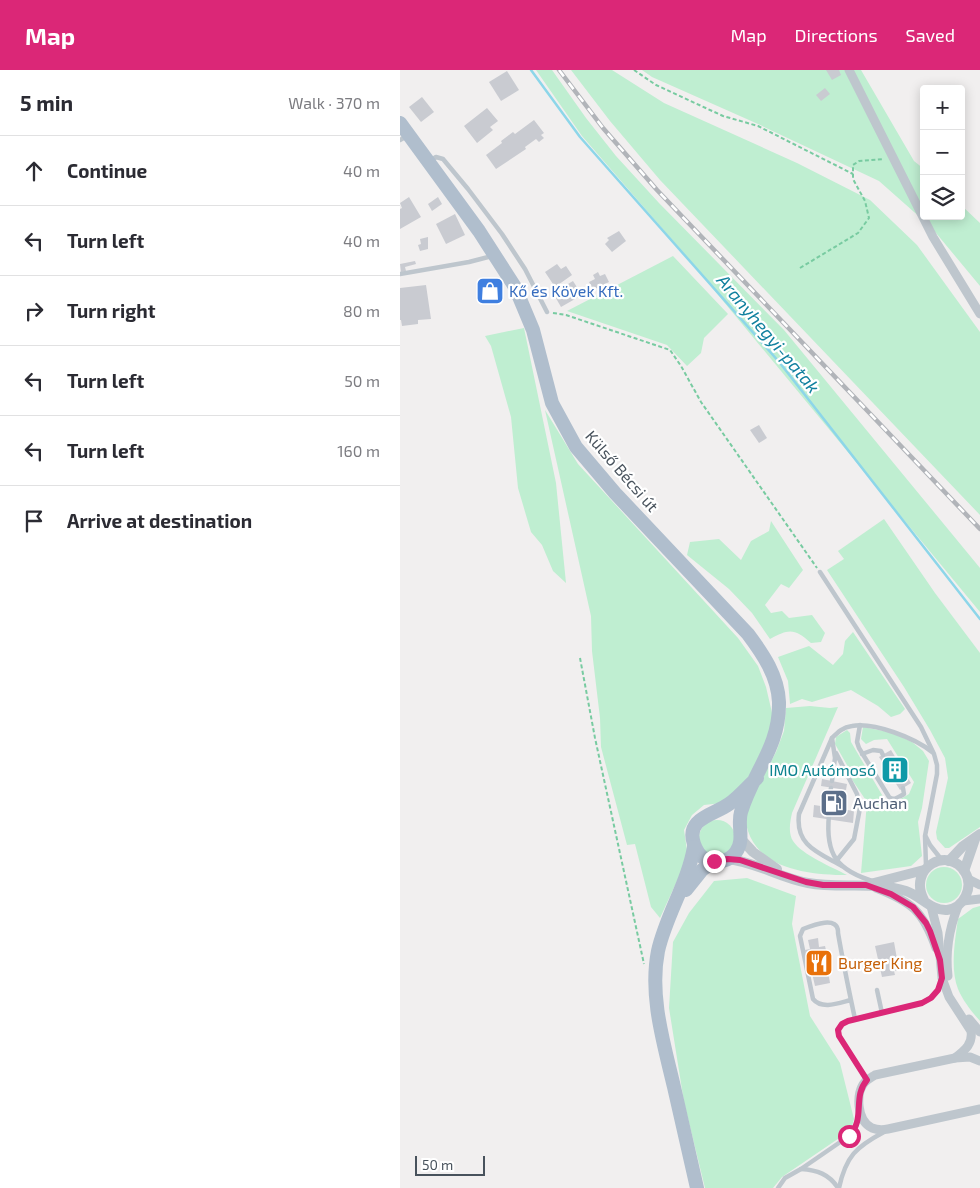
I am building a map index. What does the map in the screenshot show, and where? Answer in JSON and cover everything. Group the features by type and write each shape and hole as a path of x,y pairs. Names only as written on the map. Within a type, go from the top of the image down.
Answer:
{"main road":[{"name":"Külső Bécsi út","path":"400,123 404,138 428,162 496,255 516,287 529,317 552,403 576,448 615,493 748,634 760,649 770,667 779,700 779,714 774,737 742,809 740,833"},
{"path":"721,860 702,857 694,847 692,840 695,825 700,820 731,803 757,778"},
{"path":"673,909 702,870 736,853 740,833 735,820 720,813 712,813"},
{"path":"694,847 692,861 664,930 658,952 656,978 663,1038 697,1188"}],"street":[{"path":"850,70 933,236 980,314"},
{"path":"740,833 753,852 790,878"},
{"path":"955,1058 966,1049 972,1037 971,1031 949,997 942,978 938,934 928,903 920,893 919,885 920,877 925,869 934,862 945,860 977,836"},
{"path":"977,836 966,875 968,886 948,936 947,966 954,995 980,1032"},
{"path":"721,860 740,860 790,878 823,885 866,885 905,891 946,910 961,903 980,899"},
{"path":"945,860 958,865 966,875 980,885"},
{"path":"866,885 925,869"},
{"path":"866,885 891,894 913,907 926,923 940,960"},
{"path":"980,1061 970,1057 955,1058 875,1075 867,1080 860,1091 858,1100 865,1122 874,1129 888,1130 980,1109"}],"lane":[{"path":"428,162 436,157 443,159 468,189 525,268 547,312"},
{"path":"400,274 469,262 496,255"},
{"path":"820,572 917,720 934,754 937,774 925,836 925,869"},
{"path":"877,882 863,878 809,848 799,833 797,824 799,814 832,738 840,730 860,725 903,734 927,747 934,754"},
{"path":"860,725 857,742 862,754 888,797 896,799 904,794 903,788"},
{"path":"832,738 835,758 832,781"},
{"path":"833,748 857,794 860,808 854,839 837,860"},
{"path":"862,754 873,750 881,752 883,755"},
{"path":"831,788 828,843 842,866"},
{"path":"925,836 930,845 945,860"},
{"path":"851,1000 823,1005 815,1002 813,999 800,936 805,927 828,922 835,924 838,928 855,1019"},
{"path":"867,1080 839,1036 838,1030 842,1024 855,1019 922,1003 931,998 938,990 942,978"},
{"path":"877,990 882,1013"},
{"path":"778,1188 785,1178 801,1169 853,1131 860,1110"},
{"path":"869,1126 870,1139"},
{"path":"839,1188 846,1162 857,1149 870,1139 888,1130"},
{"path":"801,1169 811,1170 828,1176 839,1188"}],"path":[{"path":"634,70 656,85 723,116 758,126 853,174"},
{"path":"800,268 858,233 869,218 865,201 853,179 854,165 859,161 894,159"},
{"path":"547,312 566,315 670,350 681,366 700,402 820,572"},
{"path":"580,658 595,738 644,966"}],"green space":[{"path":"536,70 552,70 616,156 659,203 784,330 980,568 980,612 681,250 582,136"},
{"path":"571,70 612,70 664,103 797,163 870,200 917,245 980,332 980,515 660,180 610,121"},
{"path":"642,70 861,70 914,161 920,166 920,217 879,181 652,77"},
{"path":"965,209 980,223 980,286 923,220 965,220"},
{"path":"673,256 728,314 704,338 701,353 687,366 667,345 567,311"},
{"path":"524,328 556,483 566,583 553,571 542,545 531,532 518,488 511,417 491,346 485,336"},
{"path":"545,410 578,464 738,638 758,666 766,687 773,717 769,734 751,774 722,803 704,805 692,815 684,830 688,857 660,918 651,907 635,844 627,845 601,747 600,718 592,651 591,616"},
{"path":"884,519 935,593 980,653 980,827 949,848 945,848 937,839 936,832 948,778 945,758 904,687 827,570 844,559 838,551"},
{"path":"771,521 803,570 789,588 781,584 765,605 771,613 782,611 789,618 812,615 825,633 821,642 811,643 800,635 791,632 782,633 770,639 752,613 729,589 687,555 690,542 719,539 741,560 751,541 769,531"},
{"path":"853,632 905,709 900,714 891,717 878,706 851,690 812,702 802,699 790,704 788,681 778,657 809,646 833,665 843,654 845,641"},
{"path":"810,706 838,707 792,813 790,835 797,846 803,851 847,875 813,873 796,870 780,864 766,856 755,845 748,830 745,812 776,752 784,731 786,708"},
{"path":"863,727 894,733 912,742 923,751 929,761 918,822 922,856 911,866 861,873 867,802 851,778 851,772 835,744 836,737 847,730 850,733 851,742 885,800 894,803 909,794 914,782 887,739 874,740 866,744 861,739"},
{"path":"717,820 729,826 735,838 729,850 717,856 705,850 699,838 705,826"},
{"path":"944,867 951,868 957,872 961,878 961,892 957,898 951,902 944,903 937,902 931,898 927,892 926,885 927,878 931,872 937,868"},
{"path":"747,878 796,896 792,924 810,1016 840,1063 854,1119 851,1130 782,1177 773,1188 705,1188 684,1102 669,1008 673,942 689,913 714,881"},
{"path":"980,906 980,1021 965,1002 958,989 954,964 958,919 973,908"}],"building":[{"path":"826,70 839,70 841,75 832,80"},
{"path":"507,71 519,90 501,101 489,82"},
{"path":"825,88 830,94 821,101 816,95"},
{"path":"422,97 434,112 421,122 409,107"},
{"path":"487,108 498,121 490,127 493,130 477,143 464,126"},
{"path":"534,120 544,133 541,135 544,138 539,142 536,139 525,147 526,149 496,169 486,155 513,132 515,134"},
{"path":"409,197 421,217 400,229 400,209 402,208 400,203"},
{"path":"438,197 442,204 432,211 428,204"},
{"path":"455,214 465,235 446,244 436,224"},
{"path":"619,231 626,241 612,252 605,244 609,240 607,238"},
{"path":"428,237 428,249 420,251 418,245 421,244 420,239"},
{"path":"415,261 416,264 405,267 406,271 401,272 400,264"},
{"path":"557,264 561,269 566,266 572,275 555,287 545,272"},
{"path":"598,272 600,276 605,274 609,282 593,290 589,282 595,279 593,275"},
{"path":"573,281 582,295 561,307 553,293"},
{"path":"426,285 431,319 418,320 418,324 402,326 400,320 400,288"},
{"path":"759,425 767,438 759,443 750,430"},
{"name":"IMO Autómosó","path":"891,750 911,783 900,790 879,757"},
{"path":"822,779 847,784 846,790 821,786"},
{"path":"814,805 854,811 853,823 813,817"},
{"name":"Burger King","path":"818,938 819,947 825,946 831,971 828,971 830,983 815,986 805,950 810,949 808,940"},
{"path":"894,942 899,970 894,971 895,975 882,977 875,946"}],"waterway":[{"name":"Aranyhegyi-patak","path":"531,70 580,137 780,363 980,619"}],"railway":[{"path":"559,70 603,128 657,190 980,529"}],"place":[{"name":"Kő és Kövek Kft.","path":"490,291"},
{"name":"IMO Autómosó","path":"895,770"},
{"name":"Auchan","path":"834,803"},
{"name":"Burger King","path":"819,963"}],"route":[{"path":"714,861 740,860 772,872 823,885 866,885 891,894 913,907 920,914 930,931 940,960 942,978 938,990 931,998 922,1003 848,1021 842,1024 838,1030 839,1036 867,1080 860,1091 858,1100 860,1110 856,1126 849,1136"}]}
